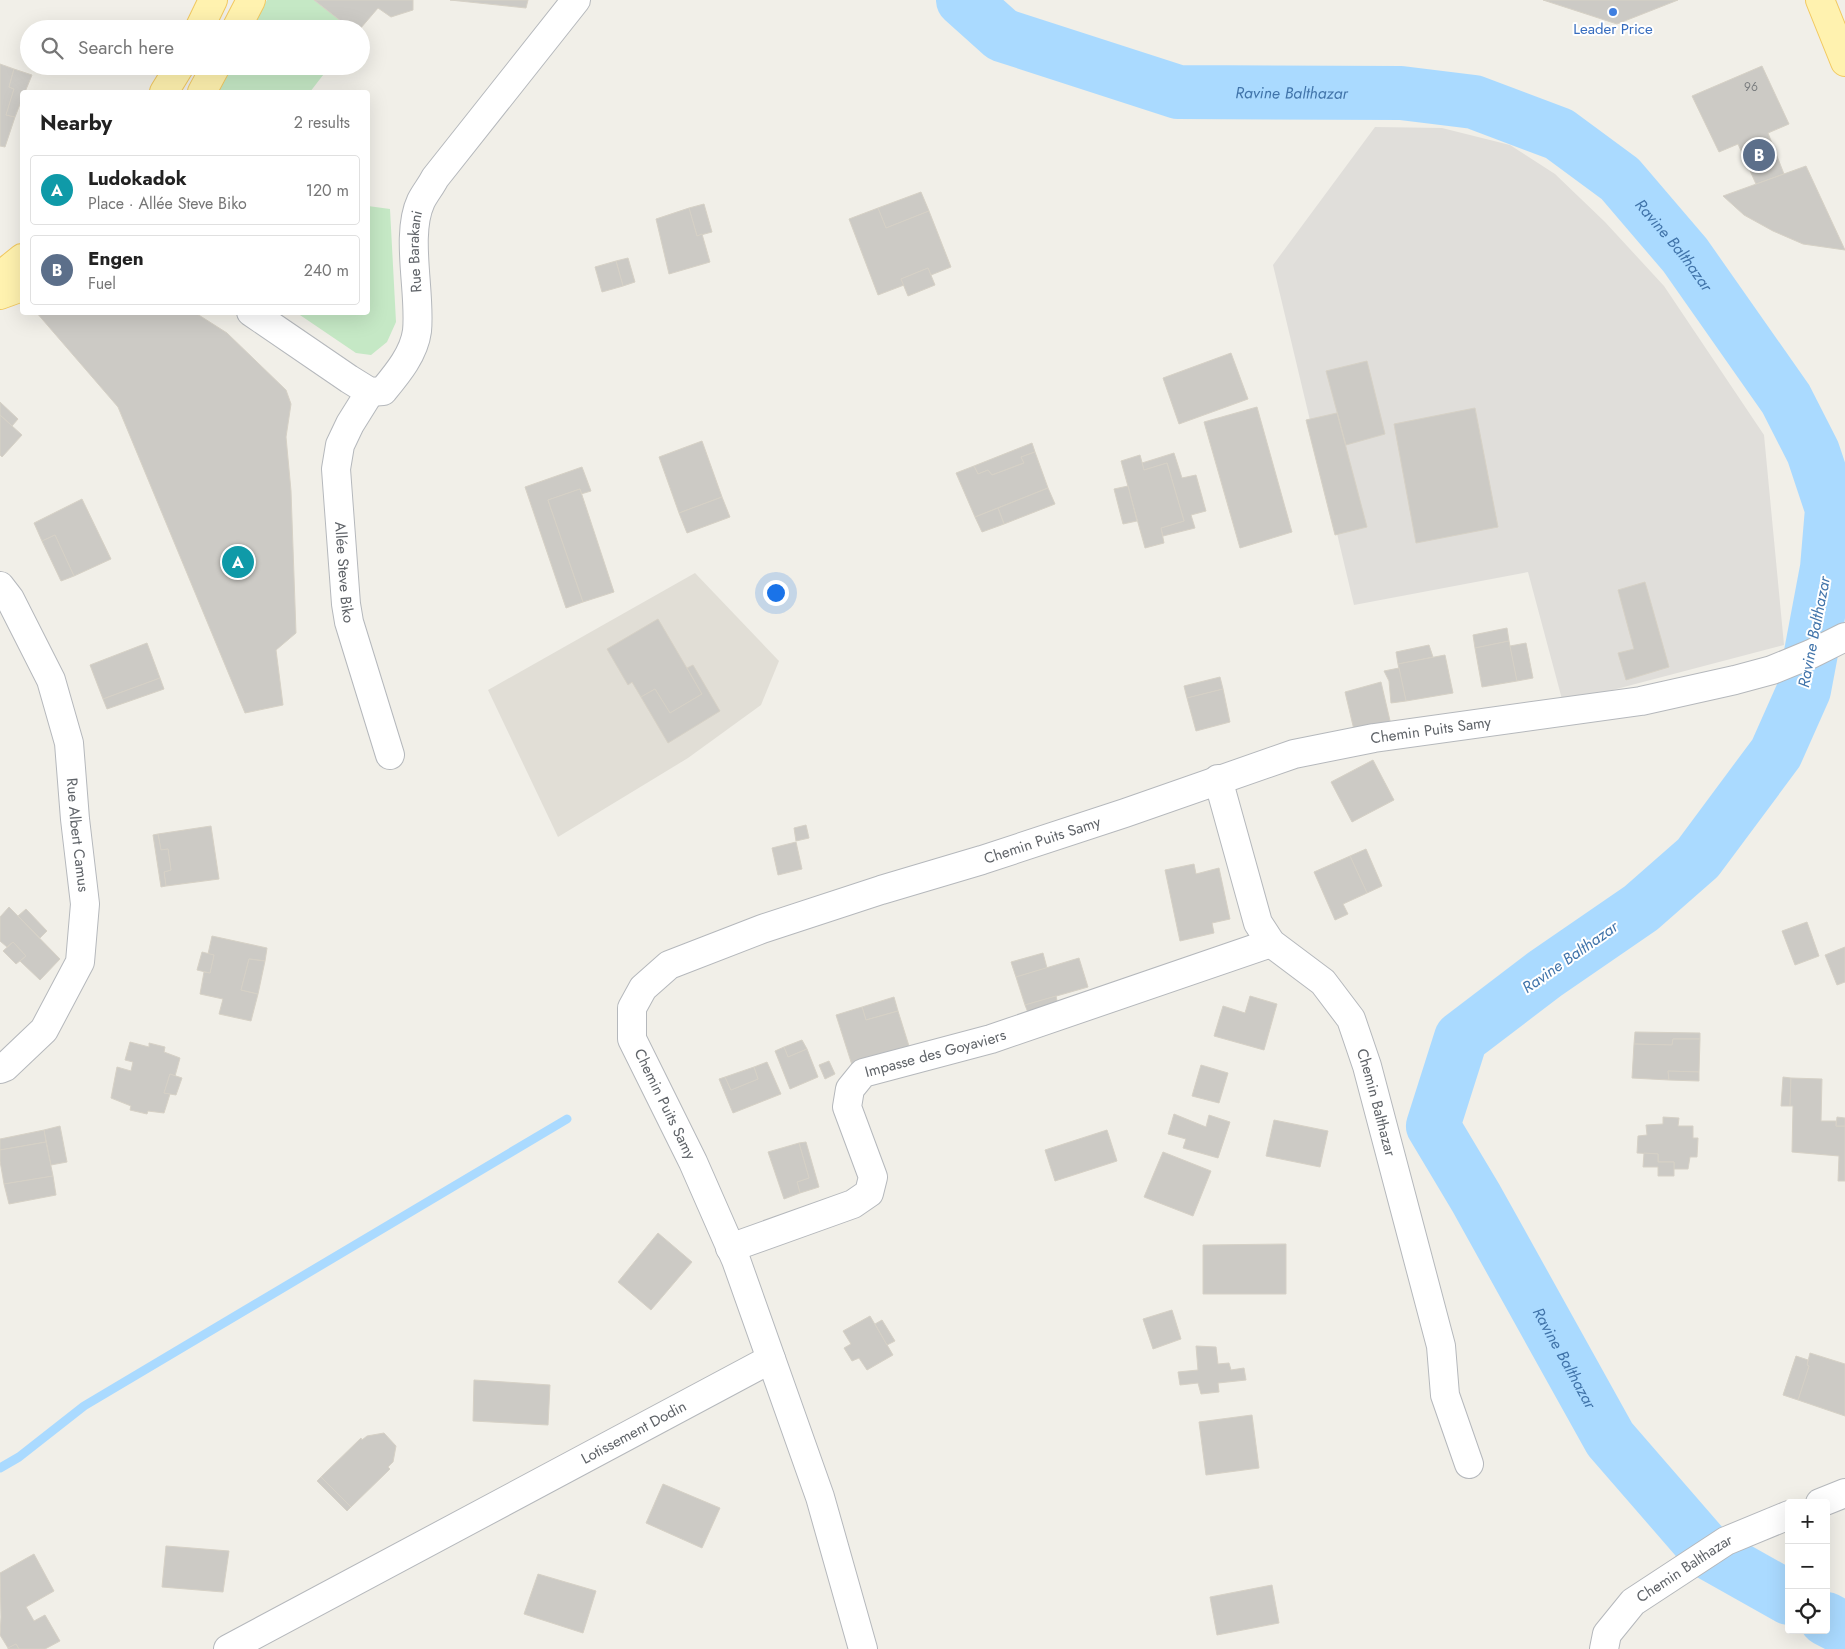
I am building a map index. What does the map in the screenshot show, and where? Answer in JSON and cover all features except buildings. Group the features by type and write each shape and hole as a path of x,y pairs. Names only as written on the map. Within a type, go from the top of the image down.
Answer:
{"main road":[{"path":"203,20 213,0"},
{"path":"241,20 251,0"},
{"path":"1820,0 1845,62"},
{"path":"165,90 174,75"},
{"path":"203,90 211,75"},
{"path":"0,276 20,260"},
{"path":"0,295 20,288"}],"street":[{"name":"Rue Barakani","path":"370,392 384,391 400,370 410,352 417,332 414,225 421,202 435,178 576,0"},
{"path":"255,315 370,392"},
{"name":"Allée Steve Biko","path":"370,392 350,424 340,445 336,470 349,622 390,755"},
{"name":"Rue Albert Camus","path":"0,586 10,598 51,680 69,742 75,819 85,904 80,962 44,1030 5,1067 0,1069"},
{"name":"Chemin Puits Samy","path":"771,1360 730,1248 693,1162 632,1038 632,1008 642,988 669,965 762,929 1125,813 1294,754 1374,738 1641,701 1772,670 1845,637"},
{"name":"Chemin Balthazar","path":"1218,779 1258,923 1271,942 1324,982 1351,1020 1367,1066 1442,1346 1444,1395 1469,1464"},
{"name":"Impasse des Goyaviers","path":"730,1248 853,1204 868,1193 873,1177 848,1107 850,1089 864,1073 991,1039 1271,942"},
{"path":"771,1360 820,1497 863,1649"},
{"name":"Lotissement Dodin","path":"228,1649 771,1360"},
{"path":"1830,1499 1845,1493"},
{"name":"Chemin Balthazar","path":"1604,1649 1607,1634 1633,1602 1726,1541 1785,1517"}],"shaded area":[{"path":"1375,127 1442,128 1510,145 1555,174 1605,222 1664,286 1764,435 1784,645 1563,703 1528,572 1354,605 1273,265"},
{"path":"695,573 779,661 761,705 688,758 558,837 488,690"}],"green space":[{"path":"267,0 314,0 340,20 256,20"},
{"path":"225,75 323,75 312,90 216,90"},
{"path":"370,206 390,209 396,322 387,342 371,355 356,353 300,315 370,315"}],"waterway":[{"name":"Ravine Balthazar","path":"963,0 1002,35 1178,92 1401,93 1474,102 1559,134 1620,179 1685,255 1786,399 1813,452 1832,509 1827,568 1804,690 1776,753 1698,858 1641,908 1545,974 1461,1038 1433,1126 1476,1198 1610,1439 1709,1553 1785,1596"},
{"path":"0,1468 19,1457 84,1406 567,1119"},
{"name":"Ravine Balthazar","path":"1830,1621 1845,1629"}],"place":[{"name":"Leader Price","path":"1613,12"},
{"name":"Engen","path":"1759,155"},
{"name":"Ludokadok","path":"238,562"}]}
